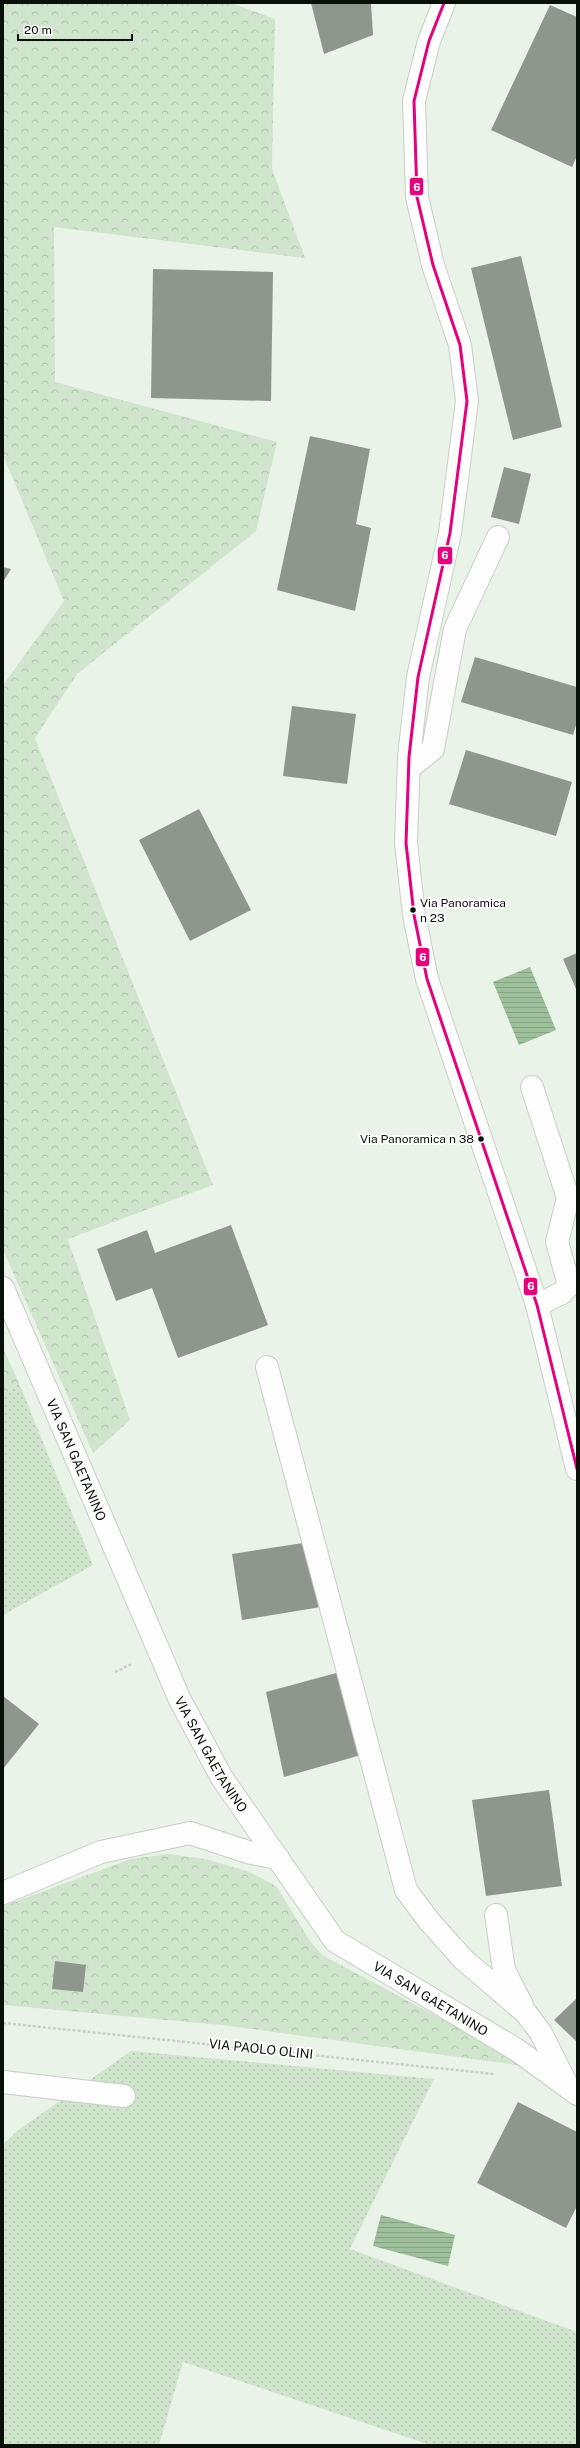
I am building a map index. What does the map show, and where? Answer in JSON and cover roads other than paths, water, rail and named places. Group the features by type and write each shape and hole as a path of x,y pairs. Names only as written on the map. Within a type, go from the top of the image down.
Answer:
{"street":[{"path":"444,3 429,41 414,101 416,197 433,265 460,345 467,401 450,533 418,677 409,768 406,843 414,915 427,979 537,1305 577,1466"},
{"path":"409,768 433,748 455,629 498,537"},
{"path":"532,1087 568,1198 557,1242 569,1285 562,1293 537,1305"},
{"name":"VIA SAN GAETANINO","path":"3,1288 180,1700 222,1778 335,1941 517,2050 573,2091"},
{"path":"267,1367 406,1890 429,1921 464,1960 526,2013"},
{"path":"3,1893 101,1852 190,1833 251,1853 278,1858"},
{"path":"496,1915 504,1970 526,2013 541,2033 573,2091"},
{"path":"485,2048 518,2062 542,2068"},
{"path":"3,2082 124,2096"}],"place":[{"name":"Via Panoramica n 23","path":"413,910"},
{"name":"Via Panoramica n 38","path":"481,1139"}]}
